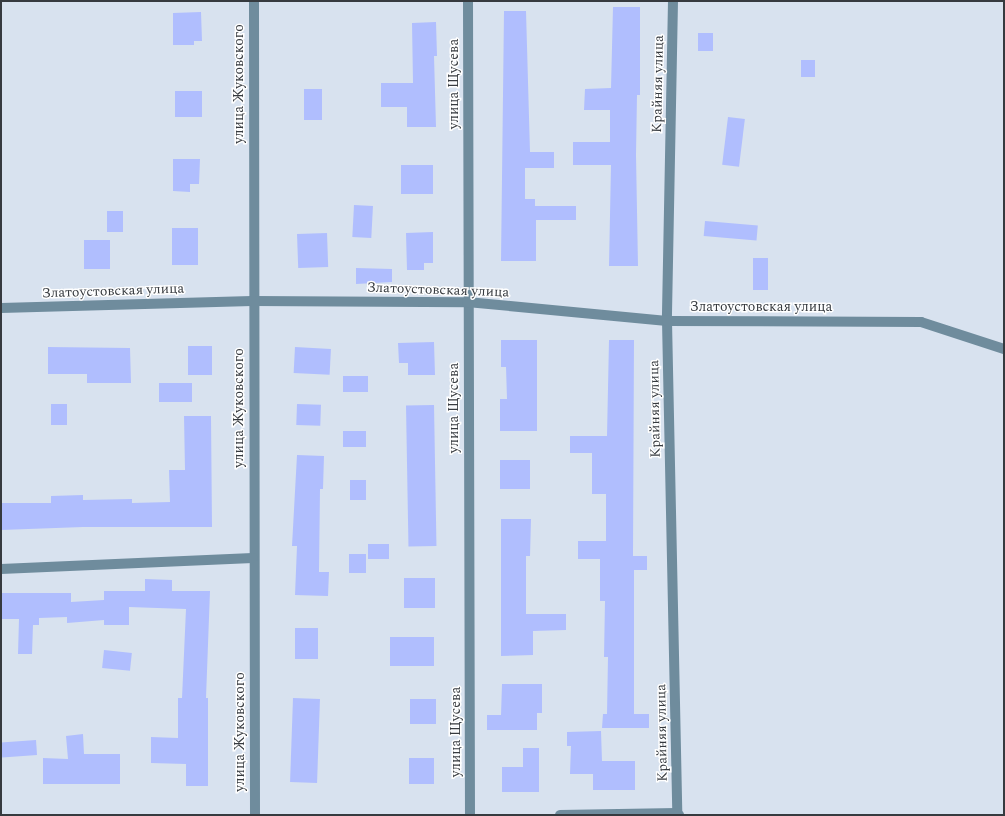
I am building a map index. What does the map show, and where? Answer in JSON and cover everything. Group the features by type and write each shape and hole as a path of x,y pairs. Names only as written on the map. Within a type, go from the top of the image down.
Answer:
{"street":[{"name":"улица Жуковского","path":"254,1 252,301 255,815"},
{"name":"улица Щусева","path":"468,1 467,302 470,815"},
{"name":"Крайняя улица","path":"673,1 668,321 678,814"},
{"name":"Златоустовская улица","path":"1,308 252,301 467,302 668,321 921,322 1004,349"},
{"path":"1,569 254,558"},
{"path":"560,815 678,814"}],"building":[{"path":"613,7 640,7 640,95 637,95 636,155 638,266 609,266 611,165 573,165 573,142 610,142 610,110 584,110 585,89 611,88"},
{"path":"504,11 526,11 530,152 554,152 554,168 525,168 525,199 535,199 535,206 576,206 576,220 536,220 536,261 501,261"},
{"path":"201,12 202,41 194,41 194,45 173,45 173,13"},
{"path":"436,22 437,56 434,56 436,127 407,127 407,107 381,107 381,83 413,83 412,23"},
{"path":"698,33 713,33 713,51 698,51"},
{"path":"801,60 815,60 815,77 801,77"},
{"path":"304,89 322,89 322,120 304,120"},
{"path":"175,91 202,91 202,117 175,117"},
{"path":"728,117 745,119 739,167 722,165"},
{"path":"173,159 200,159 199,184 190,184 190,192 173,191"},
{"path":"401,165 433,165 433,194 401,194"},
{"path":"354,205 373,206 371,238 352,237"},
{"path":"107,211 123,211 123,232 107,232"},
{"path":"705,221 758,226 756,241 704,236"},
{"path":"172,228 198,228 198,265 172,265"},
{"path":"433,232 433,263 424,263 424,270 407,270 406,233"},
{"path":"327,233 328,267 298,268 297,234"},
{"path":"84,240 110,240 110,269 84,269"},
{"path":"753,258 768,258 768,290 753,290"},
{"path":"356,268 392,269 392,282 356,284"},
{"path":"501,340 537,340 537,431 500,431 500,399 507,399 506,367 501,367"},
{"path":"609,340 634,340 633,556 647,556 647,570 634,570 634,714 649,714 649,728 602,728 603,714 607,714 608,657 604,657 605,601 600,601 600,559 578,559 578,541 606,541 606,494 592,494 592,453 570,453 570,436 607,436"},
{"path":"434,342 435,375 408,375 408,363 399,363 398,343"},
{"path":"188,346 212,346 212,375 188,375"},
{"path":"48,347 130,348 131,383 87,383 87,374 48,374"},
{"path":"295,347 331,349 330,375 294,373"},
{"path":"343,376 368,376 368,392 343,392"},
{"path":"159,383 192,383 192,402 159,402"},
{"path":"51,404 67,404 67,425 51,425"},
{"path":"297,404 321,405 320,426 296,425"},
{"path":"406,405 434,405 436,546 408,546"},
{"path":"184,416 211,416 212,527 83,527 1,530 1,503 51,503 51,496 83,495 83,500 132,499 132,503 170,502 169,470 185,470"},
{"path":"343,431 366,431 366,447 343,447"},
{"path":"297,455 324,456 323,489 320,489 319,572 329,572 328,596 295,595 297,546 292,546"},
{"path":"500,460 530,460 530,489 500,489"},
{"path":"350,480 366,480 366,500 350,500"},
{"path":"501,519 531,519 530,556 526,556 526,614 566,614 566,630 533,631 533,655 501,656"},
{"path":"368,544 389,544 389,559 368,559"},
{"path":"349,554 366,554 366,573 349,573"},
{"path":"404,578 435,578 435,608 404,608"},
{"path":"145,579 172,580 172,591 210,591 206,698 208,698 208,786 186,786 186,764 151,763 151,737 178,738 178,698 182,698 186,609 129,607 129,625 104,625 104,620 67,623 67,617 39,618 39,625 33,625 32,654 18,654 19,619 1,619 1,593 71,593 71,602 104,600 104,591 145,591"},
{"path":"295,628 318,628 318,659 295,659"},
{"path":"390,637 434,637 434,666 390,666"},
{"path":"104,650 132,653 130,671 102,668"},
{"path":"502,684 542,684 542,713 537,713 537,730 487,730 487,715 501,715"},
{"path":"293,698 320,699 317,783 290,782"},
{"path":"410,699 436,699 436,724 410,724"},
{"path":"601,731 602,761 635,761 635,790 593,790 593,774 570,774 571,746 567,746 567,732"},
{"path":"83,734 84,754 120,754 120,784 43,784 43,758 68,759 66,736"},
{"path":"36,740 37,755 2,757 1,742"},
{"path":"523,748 539,748 539,792 502,792 502,767 523,767"},
{"path":"409,758 434,758 434,784 409,784"}]}
